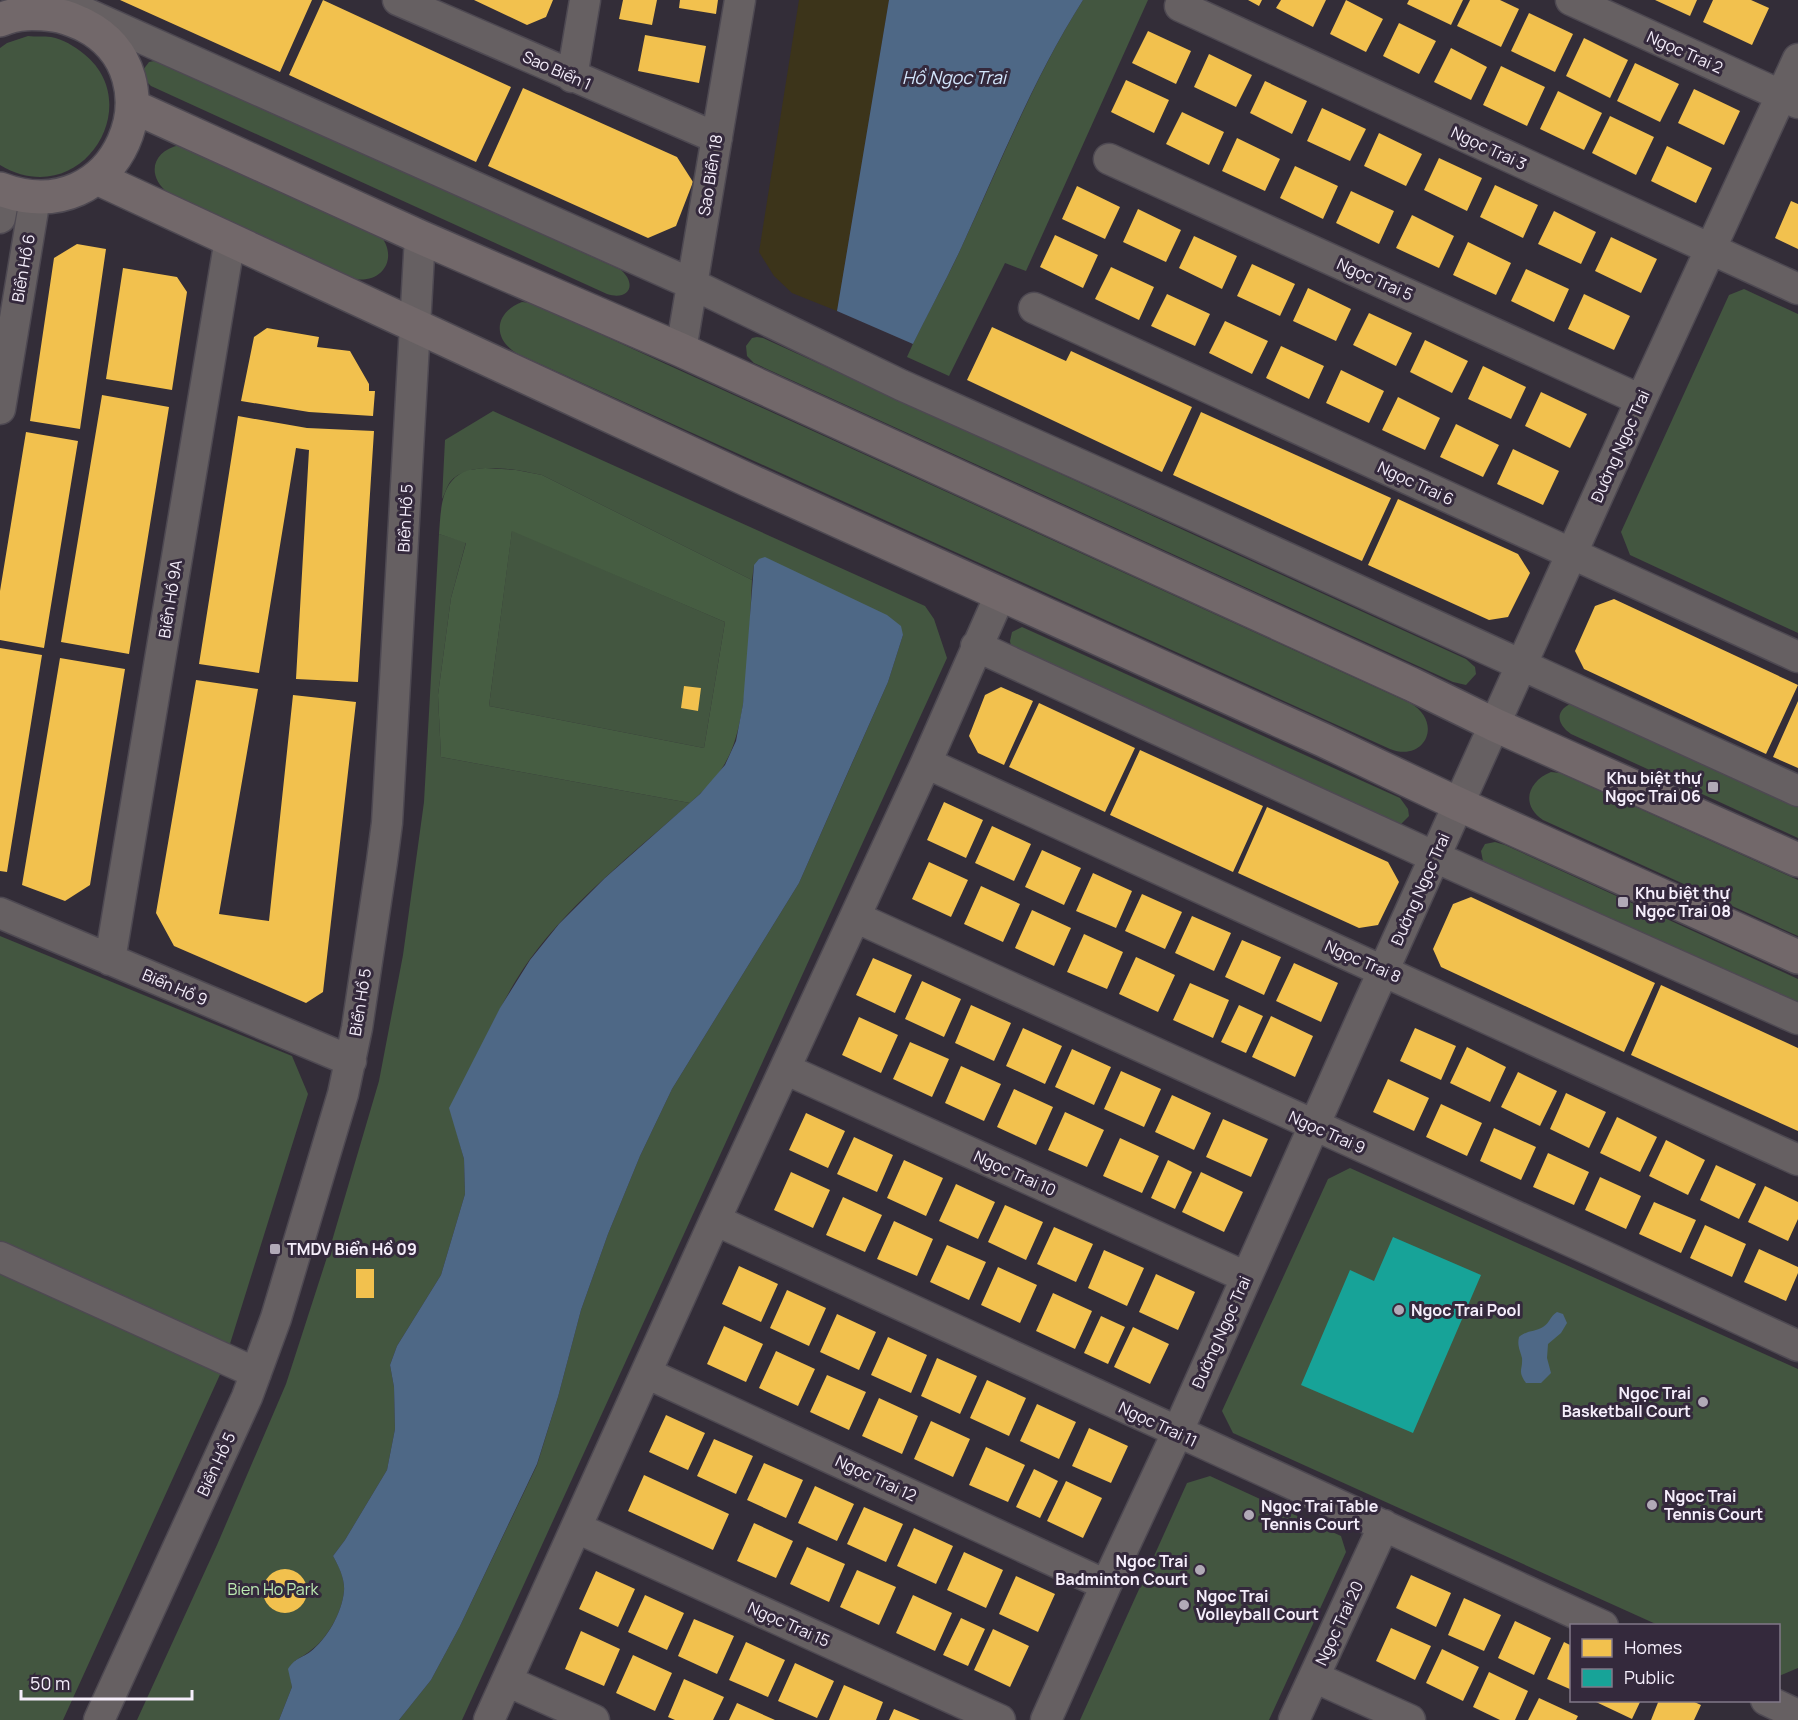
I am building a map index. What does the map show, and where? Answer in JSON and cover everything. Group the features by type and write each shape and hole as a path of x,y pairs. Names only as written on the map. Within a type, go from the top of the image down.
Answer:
{"main road":[{"path":"0,20 55,6 94,30 118,56 126,72 132,106 130,122 119,154 97,178 69,193 54,197 10,199"},
{"path":"132,106 420,237 681,350 1495,724 1798,860"},
{"path":"97,178 737,475 1798,957"}],"street":[{"name":"Sao Biển 1","path":"398,0 717,138"},
{"path":"572,77 585,0"},
{"name":"Sao Biển 18","path":"681,350 740,0"},
{"name":"Ngọc Trai 2","path":"1571,0 1790,99"},
{"path":"55,6 692,284 901,385 1196,516 1798,791"},
{"name":"Ngọc Trai 3","path":"1180,6 1798,289"},
{"name":"Đường Ngọc Trai","path":"1046,1720 1709,249 1790,99 1798,59"},
{"name":"Ngọc Trai 5","path":"1109,159 1641,400"},
{"name":"Biển Hồ 6","path":"0,409 10,199"},
{"name":"Biển Hồ 5","path":"99,1720 256,1373 276,1318 351,1061 387,823 417,325 420,237"},
{"name":"Biển Hồ 9A","path":"110,960 230,239"},
{"name":"Ngọc Trai 6","path":"1034,308 1798,657"},
{"path":"489,1720 715,1220 926,763 1001,593"},
{"path":"976,646 1435,857 1798,1019"},
{"name":"Ngọc Trai 8","path":"926,763 1798,1160"},
{"name":"Biển Hồ 9","path":"0,913 351,1061"},
{"name":"Ngọc Trai 9","path":"855,918 1798,1346"},
{"name":"Ngọc Trai 10","path":"785,1069 1246,1276"},
{"name":"Ngọc Trai 11","path":"715,1220 1599,1624"},
{"path":"0,1257 256,1373"},
{"name":"Ngọc Trai 12","path":"646,1373 1106,1585"},
{"name":"Ngọc Trai 20","path":"1294,1720 1384,1525"},
{"name":"Ngọc Trai 15","path":"577,1528 1000,1720"},
{"path":"1314,1677 1410,1720"},
{"path":"507,1681 594,1720"},
{"path":"1768,1702 1798,1715"}],"green space":[{"path":"1083,0 1148,0 1026,271 1005,263 949,376 907,357 955,260 1033,90"},
{"path":"28,36 60,39 84,54 102,75 109,100 107,124 96,147 79,164 56,175 29,176 0,165 0,48 7,43"},
{"path":"160,61 621,270 630,286 625,293 620,295 607,294 151,86 144,79 143,70 149,62"},
{"path":"180,145 377,232 387,249 386,266 374,277 354,279 168,193 157,179 155,164 163,152"},
{"path":"1744,289 1798,314 1798,633 1630,555 1621,532 1729,295"},
{"path":"522,302 532,303 1410,703 1426,720 1428,730 1426,738 1421,746 1413,750 1402,752 1390,749 518,354 504,341 500,334 500,326 506,313"},
{"path":"757,337 1466,659 1475,667 1476,674 1466,685 1453,682 754,363 747,356 746,346 752,338"},
{"path":"493,411 925,606 934,619 947,658 462,1720 399,1720 431,1680 460,1626 537,1465 581,1310 608,1234 640,1156 672,1089 799,883 888,682 903,635 754,565 752,580 542,475 494,468 469,470 450,482 442,499 445,440"},
{"path":"485,468 542,475 752,580 747,676 733,748 721,770 690,803 441,757 438,695 451,598 466,543 439,534 442,507 447,489 457,476 468,470","holes":["512,531 725,622 704,748 489,706"]},
{"path":"512,530 725,622 704,748 489,706"},
{"name":"Bien Ho Park","path":"439,534 466,542 451,598 438,695 441,757 690,803 585,896 547,937 518,977 450,1108 464,1159 465,1194 441,1275 397,1346 390,1365 394,1387 395,1429 387,1470 333,1556 344,1582 340,1608 333,1625 322,1640 291,1665 289,1669 292,1687 279,1720 137,1720 217,1545 286,1384 329,1251 379,1081 403,955 424,802"},
{"path":"1022,627 1400,798 1408,809 1409,816 1400,825 1011,646 1012,632"},
{"path":"1570,704 1578,705 1798,806 1798,838 1571,734 1563,727 1560,719 1562,711"},
{"path":"1551,772 1560,773 1798,880 1798,936 1543,820 1531,807 1530,794 1537,781"},
{"path":"1495,842 1798,979 1798,1007 1488,866 1483,861 1481,851 1485,844"},
{"path":"0,936 292,1056 308,1094 229,1347 0,1244"},
{"path":"1350,1168 1798,1369 1798,1668 1780,1676 1780,1624 1656,1624 1233,1433 1222,1411 1328,1179"},
{"path":"0,1270 223,1368 63,1720 0,1720"},
{"path":"1210,1476 1341,1536 1346,1552 1269,1720 1080,1720 1187,1483"}],"sand":[{"path":"799,0 889,0 837,311 792,293 774,276 759,252"}],"water":[{"name":"Hồ Ngọc Trai","path":"889,0 1083,0 1033,90 956,258 913,344 837,311"},
{"path":"765,557 887,615 901,626 903,635 888,682 799,883 672,1089 640,1156 608,1234 581,1310 537,1464 460,1626 431,1680 399,1720 279,1720 292,1687 288,1669 322,1640 333,1625 340,1608 344,1582 333,1556 387,1470 395,1429 394,1387 390,1365 397,1346 441,1275 465,1194 464,1159 449,1108 500,1008 530,960 559,924 605,878 700,794 725,765 736,741 743,704 754,565 759,559"},
{"path":"1557,1312 1563,1314 1567,1323 1561,1333 1548,1344 1547,1358 1551,1373 1541,1383 1526,1383 1521,1373 1522,1358 1519,1337 1543,1327"}],"building: Homes":[{"path":"120,0 312,0 280,72"},
{"path":"323,0 511,87 476,162 289,75"},
{"path":"474,0 553,0 546,17 527,25"},
{"path":"623,0 657,0 652,25 619,19"},
{"path":"680,0 718,0 716,14 679,8"},
{"path":"1248,0 1262,0 1259,6"},
{"path":"1281,0 1326,0 1313,27 1276,8"},
{"path":"1346,0 1383,19 1366,52 1330,34"},
{"path":"1409,0 1463,0 1451,25 1407,4"},
{"path":"1470,0 1500,0 1519,9 1501,47 1457,26"},
{"path":"1655,0 1697,0 1690,16"},
{"path":"1713,0 1751,0 1769,8 1752,45 1703,22"},
{"path":"1529,13 1573,34 1555,72 1511,51"},
{"path":"1399,23 1436,41 1419,74 1383,56"},
{"path":"1148,31 1191,51 1176,84 1132,63"},
{"path":"645,35 706,46 699,83 638,71"},
{"path":"1584,38 1628,60 1610,98 1566,76"},
{"path":"1451,48 1487,67 1471,100 1434,82"},
{"path":"1209,54 1252,75 1236,107 1194,87"},
{"path":"1635,63 1679,84 1660,122 1617,101"},
{"path":"1501,66 1545,87 1527,126 1483,105"},
{"path":"1126,80 1169,100 1154,133 1111,112"},
{"path":"1265,81 1307,101 1292,134 1250,113"},
{"path":"523,88 677,157 693,182 676,226 648,238 488,166"},
{"path":"1694,89 1740,111 1724,145 1678,123"},
{"path":"1558,91 1602,113 1584,150 1540,129"},
{"path":"1322,108 1366,129 1350,161 1307,141"},
{"path":"1182,112 1224,132 1209,165 1166,144"},
{"path":"1610,116 1654,137 1636,175 1592,153"},
{"path":"1379,133 1422,154 1406,186 1364,166"},
{"path":"1237,138 1280,159 1265,191 1222,171"},
{"path":"1667,146 1712,168 1696,203 1651,181"},
{"path":"1439,158 1482,178 1467,211 1424,190"},
{"path":"1295,166 1338,186 1323,219 1280,198"},
{"path":"1495,185 1538,205 1523,238 1480,217"},
{"path":"1077,186 1120,207 1105,239 1062,219"},
{"path":"1351,191 1394,211 1379,244 1336,223"},
{"path":"1791,201 1798,204 1798,249 1775,238"},
{"path":"1138,209 1181,230 1166,262 1123,242"},
{"path":"1554,211 1596,232 1581,264 1538,244"},
{"path":"1412,215 1454,236 1439,268 1396,248"},
{"path":"1055,235 1098,255 1083,288 1040,267"},
{"path":"1194,236 1237,256 1222,289 1179,268"},
{"path":"1611,237 1657,259 1641,293 1595,271"},
{"path":"1468,242 1511,263 1496,295 1453,275"},
{"path":"77,244 106,249 80,429 30,421 54,258"},
{"path":"1252,264 1295,284 1280,316 1237,296"},
{"path":"1111,267 1154,287 1139,320 1095,299"},
{"path":"123,268 177,277 187,292 172,390 106,379"},
{"path":"1526,269 1569,289 1554,322 1511,301"},
{"path":"1308,288 1351,309 1336,341 1293,321"},
{"path":"1167,294 1210,314 1195,346 1151,326"},
{"path":"1584,294 1630,316 1614,350 1568,329"},
{"path":"1369,313 1412,333 1396,366 1353,345"},
{"path":"1225,321 1268,341 1252,374 1209,353"},
{"path":"992,327 1066,361 1071,351 1192,407 1162,472 967,380"},
{"path":"267,328 319,337 317,347 350,351 369,384 369,391 375,391 373,416 309,412 241,401 254,337"},
{"path":"1425,340 1468,361 1452,393 1410,372"},
{"path":"1281,346 1324,366 1309,399 1266,378"},
{"path":"1483,366 1526,387 1511,419 1468,399"},
{"path":"1341,370 1384,391 1369,423 1326,403"},
{"path":"1541,392 1587,414 1570,448 1525,426"},
{"path":"102,395 169,407 129,654 61,642"},
{"path":"1398,397 1440,418 1425,450 1382,430"},
{"path":"1201,412 1391,498 1362,561 1173,475"},
{"path":"238,416 307,428 374,431 358,682 296,679 309,450 296,448 259,673 199,664"},
{"path":"1456,424 1499,445 1483,477 1440,457"},
{"path":"26,432 78,441 44,648 0,640 0,591"},
{"path":"1513,449 1559,471 1543,505 1497,484"},
{"path":"1398,499 1518,554 1530,573 1508,617 1489,620 1368,565"},
{"path":"1614,599 1798,685 1766,754 1584,669 1575,651 1595,606"},
{"path":"0,648 42,655 7,872 0,871"},
{"path":"60,658 125,669 90,885 65,901 22,885"},
{"path":"196,680 258,689 219,914 269,921 293,695 356,702 323,992 306,1003 174,946 156,913"},
{"path":"684,686 701,688 698,711 681,708"},
{"path":"1001,687 1033,701 1004,765 978,753 969,736 985,695"},
{"path":"1798,701 1798,768 1773,757"},
{"path":"1039,703 1135,748 1105,812 1009,767"},
{"path":"1140,750 1263,806 1233,872 1110,815"},
{"path":"944,802 983,820 966,858 927,840"},
{"path":"1267,807 1388,862 1399,882 1378,925 1359,928 1238,873"},
{"path":"992,826 1031,844 1014,881 975,863"},
{"path":"1042,850 1081,868 1064,905 1025,887"},
{"path":"929,862 968,880 951,917 912,899"},
{"path":"1093,873 1132,891 1116,928 1076,911"},
{"path":"981,886 1020,904 1003,942 964,924"},
{"path":"1142,894 1182,912 1165,949 1125,931"},
{"path":"1471,897 1655,983 1624,1052 1441,967 1433,949 1453,904"},
{"path":"1032,910 1071,928 1054,966 1015,948"},
{"path":"1192,916 1231,933 1214,971 1175,953"},
{"path":"1084,934 1123,952 1107,989 1067,972"},
{"path":"1242,940 1281,957 1264,995 1225,977"},
{"path":"1136,957 1175,975 1158,1012 1119,994"},
{"path":"873,958 912,975 895,1013 856,995"},
{"path":"1294,963 1338,983 1321,1022 1276,1001"},
{"path":"922,981 961,999 944,1037 905,1019"},
{"path":"1190,983 1229,1000 1213,1038 1173,1020"},
{"path":"1661,985 1798,1048 1798,1131 1631,1055"},
{"path":"971,1005 1011,1023 994,1061 955,1043"},
{"path":"1239,1005 1263,1016 1246,1053 1221,1042"},
{"path":"1271,1016 1313,1036 1295,1077 1252,1057"},
{"path":"859,1017 898,1035 881,1073 842,1055"},
{"path":"1023,1028 1062,1046 1045,1084 1006,1066"},
{"path":"1415,1028 1456,1046 1441,1080 1400,1061"},
{"path":"910,1042 949,1059 932,1097 893,1079"},
{"path":"1467,1047 1506,1067 1490,1102 1450,1083"},
{"path":"1072,1049 1111,1067 1094,1105 1055,1087"},
{"path":"961,1066 1001,1084 984,1121 945,1103"},
{"path":"1121,1071 1161,1089 1144,1127 1104,1109"},
{"path":"1518,1072 1557,1091 1540,1126 1501,1107"},
{"path":"1388,1079 1429,1098 1414,1131 1373,1112"},
{"path":"1014,1089 1053,1107 1036,1145 997,1127"},
{"path":"1566,1093 1606,1112 1589,1148 1550,1129"},
{"path":"1172,1095 1211,1113 1194,1150 1155,1132"},
{"path":"1441,1104 1482,1123 1467,1156 1426,1137"},
{"path":"1065,1112 1104,1130 1087,1167 1048,1150"},
{"path":"806,1113 845,1131 828,1168 789,1150"},
{"path":"1617,1117 1657,1137 1640,1172 1600,1153"},
{"path":"1223,1119 1268,1139 1251,1177 1206,1157"},
{"path":"1494,1128 1536,1147 1521,1180 1480,1161"},
{"path":"854,1137 893,1155 877,1192 837,1174"},
{"path":"1120,1138 1159,1156 1142,1193 1103,1176"},
{"path":"1666,1140 1705,1160 1688,1195 1649,1176"},
{"path":"1548,1153 1589,1172 1574,1205 1533,1187"},
{"path":"904,1160 943,1178 926,1216 887,1198"},
{"path":"1168,1160 1192,1172 1175,1209 1151,1198"},
{"path":"1716,1165 1756,1184 1739,1219 1700,1200"},
{"path":"791,1172 830,1190 813,1228 774,1210"},
{"path":"1201,1172 1243,1192 1224,1232 1182,1212"},
{"path":"1600,1177 1641,1196 1626,1229 1585,1210"},
{"path":"956,1184 995,1202 978,1239 939,1221"},
{"path":"1765,1186 1798,1202 1798,1219 1788,1241 1748,1222"},
{"path":"843,1197 882,1215 865,1252 826,1235"},
{"path":"1654,1202 1696,1220 1681,1253 1639,1234"},
{"path":"1005,1205 1043,1222 1026,1260 988,1242"},
{"path":"894,1221 933,1239 917,1276 877,1259"},
{"path":"1705,1225 1746,1244 1732,1277 1690,1258"},
{"path":"1054,1227 1093,1244 1076,1282 1037,1264"},
{"path":"947,1245 986,1262 969,1300 930,1282"},
{"path":"1759,1249 1798,1267 1798,1273 1786,1301 1744,1282"},
{"path":"1104,1250 1144,1268 1127,1306 1088,1288"},
{"path":"739,1266 778,1284 761,1322 722,1304"},
{"path":"998,1267 1037,1285 1020,1323 981,1305"},
{"path":"356,1269 374,1269 374,1298 356,1298"},
{"path":"1156,1274 1195,1292 1178,1330 1139,1312"},
{"path":"787,1290 826,1308 809,1346 770,1328"},
{"path":"1053,1293 1092,1311 1075,1349 1036,1331"},
{"path":"837,1314 876,1332 859,1370 820,1352"},
{"path":"1101,1316 1125,1327 1108,1364 1084,1353"},
{"path":"724,1326 763,1344 746,1382 707,1364"},
{"path":"1133,1327 1169,1344 1150,1384 1114,1367"},
{"path":"888,1337 927,1355 911,1393 871,1375"},
{"path":"776,1351 815,1369 798,1406 759,1388"},
{"path":"937,1358 977,1376 960,1414 921,1396"},
{"path":"827,1375 866,1392 849,1430 810,1412"},
{"path":"987,1380 1026,1398 1009,1436 970,1418"},
{"path":"879,1398 918,1416 902,1454 862,1436"},
{"path":"1037,1404 1076,1422 1059,1459 1020,1441"},
{"path":"666,1415 705,1433 688,1470 649,1452"},
{"path":"931,1421 970,1439 953,1477 914,1459"},
{"path":"1089,1428 1128,1446 1111,1483 1072,1466"},
{"path":"714,1439 753,1456 736,1494 697,1476"},
{"path":"986,1447 1025,1465 1008,1502 969,1485"},
{"path":"764,1463 803,1480 786,1518 747,1500"},
{"path":"1034,1469 1058,1481 1040,1518 1016,1507"},
{"path":"644,1475 729,1514 713,1550 628,1511"},
{"path":"1066,1481 1102,1498 1083,1538 1047,1521"},
{"path":"815,1486 854,1504 837,1541 798,1523"},
{"path":"864,1507 903,1524 886,1562 847,1544"},
{"path":"754,1523 793,1541 776,1578 737,1561"},
{"path":"914,1528 953,1546 936,1584 897,1566"},
{"path":"807,1547 845,1564 829,1602 790,1584"},
{"path":"964,1552 1003,1570 986,1608 947,1590"},
{"path":"285,1569 301,1575 307,1591 301,1607 285,1613 269,1607 263,1591 269,1575"},
{"path":"857,1570 896,1587 879,1625 840,1607"},
{"path":"596,1571 635,1589 618,1627 579,1609"},
{"path":"1411,1575 1451,1593 1436,1627 1396,1608"},
{"path":"1016,1576 1055,1594 1038,1632 999,1614"},
{"path":"645,1595 684,1613 667,1650 628,1632"},
{"path":"913,1595 952,1613 935,1651 896,1633"},
{"path":"1464,1598 1501,1615 1484,1651 1448,1635"},
{"path":"961,1618 985,1629 968,1666 943,1655"},
{"path":"694,1619 734,1636 717,1674 678,1656"},
{"path":"1515,1621 1551,1638 1534,1675 1498,1658"},
{"path":"1391,1628 1431,1646 1415,1680 1376,1661"},
{"path":"993,1629 1029,1646 1010,1687 974,1670"},
{"path":"581,1631 620,1649 604,1686 565,1669"},
{"path":"746,1642 785,1660 768,1697 729,1680"},
{"path":"1564,1642 1570,1645 1570,1689 1547,1679"},
{"path":"1442,1649 1479,1667 1463,1701 1426,1683"},
{"path":"633,1655 672,1673 655,1711 616,1693"},
{"path":"795,1663 834,1681 817,1718 778,1701"},
{"path":"1489,1672 1528,1691 1515,1720 1500,1720 1473,1707"},
{"path":"684,1679 724,1697 713,1720 675,1720 668,1717"},
{"path":"844,1685 883,1702 876,1720 829,1720"},
{"path":"1539,1698 1578,1716 1576,1720 1528,1720"},
{"path":"1596,1702 1640,1702 1632,1719"},
{"path":"1658,1702 1694,1702 1701,1705 1694,1720 1651,1720"},
{"path":"737,1703 775,1720 729,1720"},
{"path":"894,1709 920,1720 889,1720"}],"building: Public":[{"name":"Ngoc Trai Pool","path":"1393,1237 1481,1275 1413,1433 1301,1385 1350,1270 1374,1281"}],"place":[{"name":"Khu biệt thự Ngọc Trai 06","path":"1713,787"},
{"name":"Khu biệt thự Ngọc Trai 08","path":"1623,902"},
{"name":"TMDV Biển Hồ 09","path":"275,1249"},
{"name":"Ngoc Trai Pool","path":"1399,1310"},
{"name":"Ngọc Trai Basketball Court","path":"1703,1402"},
{"name":"Ngoc Trai Tennis Court","path":"1652,1505"},
{"name":"Ngọc Trai Table Tennis Court","path":"1249,1515"},
{"name":"Ngoc Trai Badminton Court","path":"1200,1570"},
{"name":"Ngoc Trai Volleyball Court","path":"1184,1605"}]}
